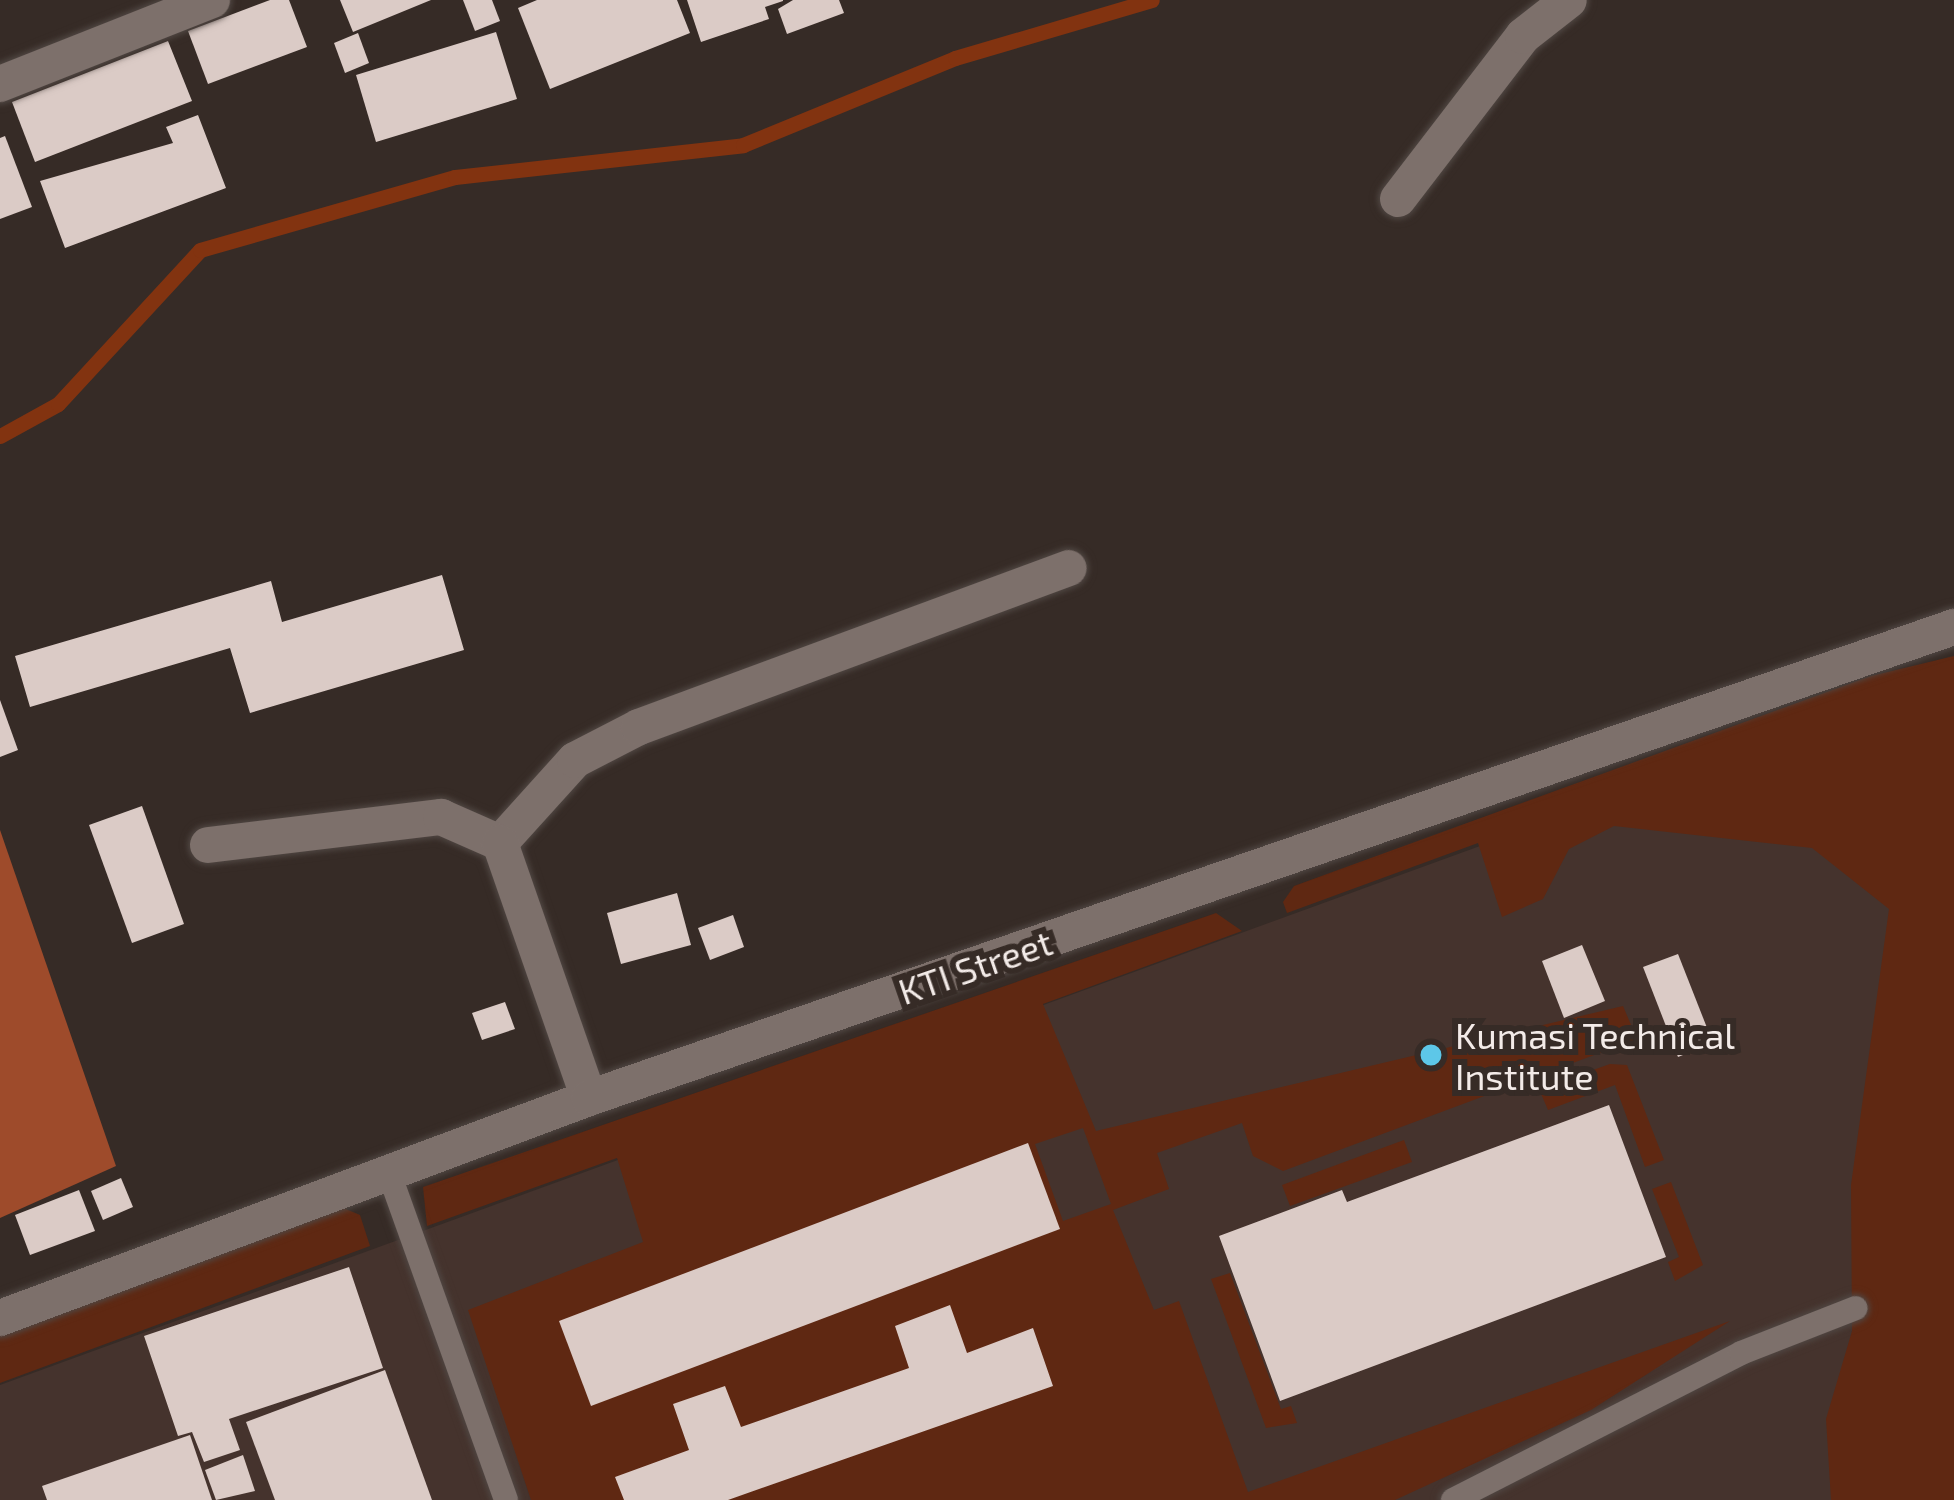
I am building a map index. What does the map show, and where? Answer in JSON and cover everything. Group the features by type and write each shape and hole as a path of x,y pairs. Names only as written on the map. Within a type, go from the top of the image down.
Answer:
{"street":[{"path":"0,84 212,0"},
{"path":"1398,199 1523,36 1569,0"},
{"path":"500,843 575,760 639,727 1069,568"},
{"name":"KTI Street","path":"0,1318 589,1098 1954,627"},
{"path":"208,845 441,817 500,843 589,1098"}],"lane":[{"path":"389,1173 506,1500"},
{"path":"1454,1500 1742,1353 1856,1308"}],"shaded area":[{"path":"1954,656 1954,1500 1831,1500 1826,1419 1852,1331 1851,1185 1889,909 1812,848 1614,826 1569,849 1543,899 1502,917 1478,843 1287,913 1283,902 1294,886 1871,676"},
{"name":"Kumasi Technical Institute","path":"1954,702 1954,1500 0,1500 0,1385 1815,724"},
{"path":"0,830 116,1166 0,1218"},
{"path":"1216,913 1242,931 1043,1004 1096,1131 1623,1006 1637,1039 1283,1171 1253,1156 1242,1123 1157,1153 1169,1189 1113,1210 1154,1310 1179,1301 1248,1492 1730,1321 1591,1410 1395,1500 531,1500 468,1310 643,1242 617,1158 427,1226 423,1187","holes":["1083,1128 1111,1204 1063,1221 1035,1144"]},
{"path":"1610,1064 1627,1065 1664,1160 1645,1167 1615,1085 1548,1110 1539,1089"},
{"path":"1404,1140 1412,1162 1290,1206 1282,1185"},
{"path":"1671,1182 1703,1265 1675,1281 1668,1262 1679,1257 1652,1189"},
{"path":"341,1207 360,1215 370,1246 0,1383 0,1332"},
{"path":"1230,1273 1281,1409 1291,1406 1297,1423 1266,1428 1211,1279"}],"building":[{"path":"270,0 289,0 307,47 208,84 188,31"},
{"path":"340,0 431,0 353,32"},
{"path":"463,0 492,0 500,21 475,31"},
{"path":"537,0 677,0 690,33 550,89 518,8"},
{"path":"687,0 783,1 765,7 769,19 701,42"},
{"path":"793,0 839,0 844,13 787,34 778,9"},
{"path":"496,32 517,99 376,142 356,75"},
{"path":"358,33 369,63 345,73 334,43"},
{"path":"168,41 192,101 35,162 12,102"},
{"path":"198,115 226,188 65,248 40,181 173,143 166,127"},
{"path":"5,136 32,207 0,219 0,138"},
{"path":"442,575 464,650 250,713 230,648 30,707 15,656 271,581 282,622"},
{"path":"0,700 18,750 0,757"},
{"path":"142,806 184,924 132,943 89,825"},
{"path":"677,893 691,945 621,964 607,913"},
{"path":"733,915 744,947 710,960 698,928"},
{"path":"1582,945 1605,1001 1564,1018 1542,961"},
{"path":"1678,954 1713,1043 1678,1057 1643,967"},
{"path":"505,1002 515,1029 482,1040 472,1013"},
{"path":"1609,1105 1666,1257 1280,1401 1219,1236 1342,1190 1347,1202"},
{"path":"1028,1143 1060,1229 591,1406 559,1321"},
{"path":"121,1178 133,1207 103,1220 91,1191"},
{"path":"79,1190 95,1231 30,1255 15,1215"},
{"path":"349,1267 383,1368 229,1419 240,1450 204,1462 192,1432 178,1436 144,1336"},
{"path":"950,1305 967,1353 1033,1328 1053,1386 728,1500 624,1500 615,1477 689,1450 673,1404 725,1386 741,1427 909,1368 895,1326"},
{"path":"385,1370 432,1500 275,1500 246,1422"},
{"path":"190,1435 212,1500 47,1500 42,1486"},
{"path":"243,1455 255,1491 216,1500 205,1470"}],"waterway":[{"path":"0,436 58,404 200,250 455,177 743,145 955,58 1152,0"}],"place":[{"name":"Kumasi Technical Institute","path":"1431,1055"}]}
